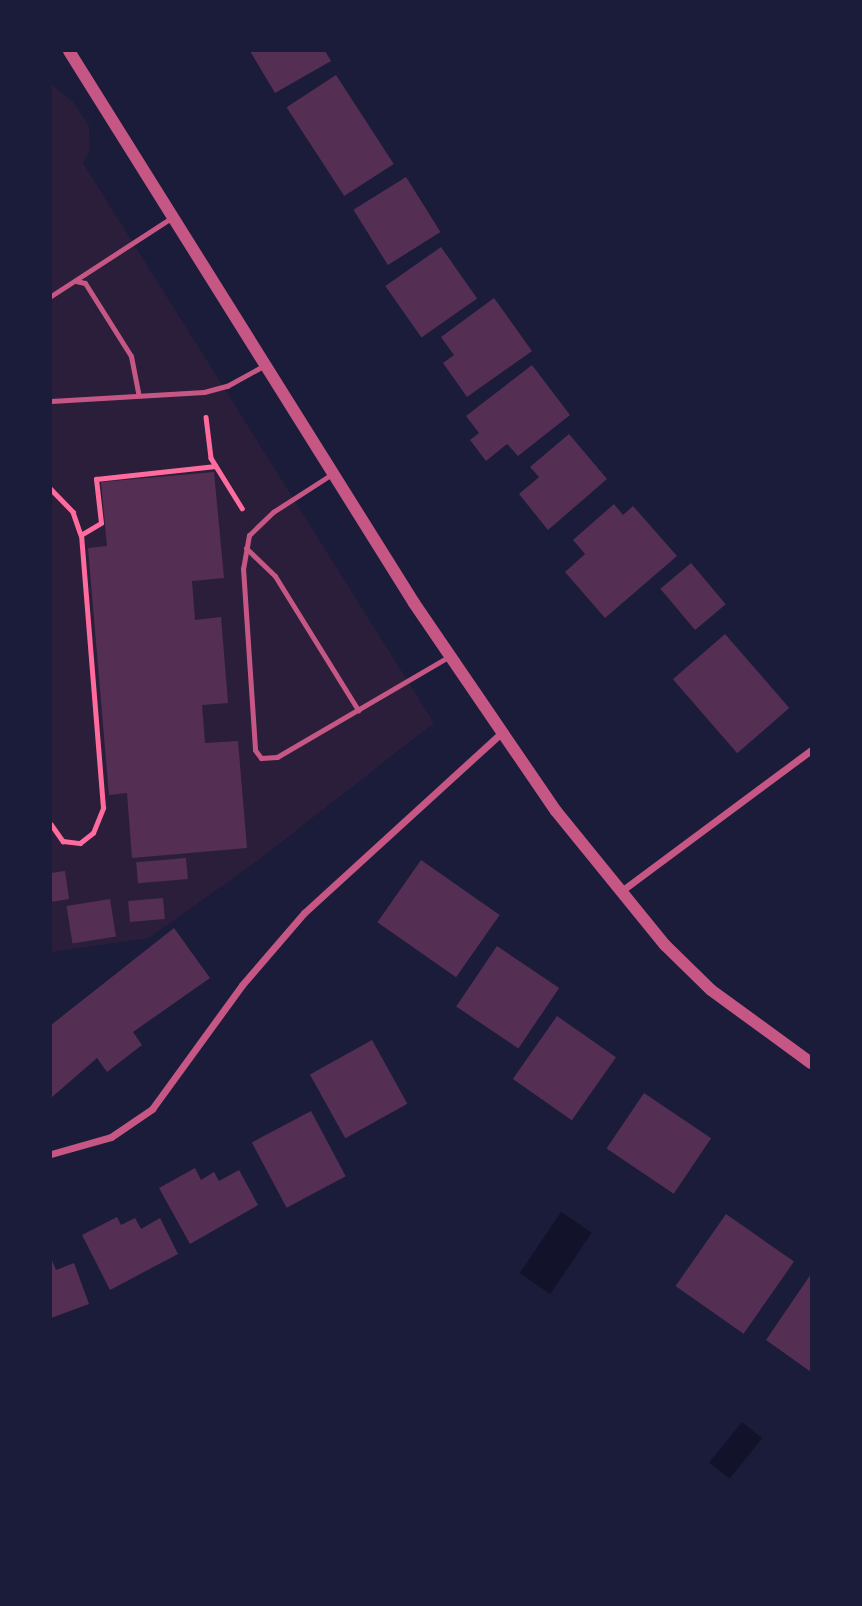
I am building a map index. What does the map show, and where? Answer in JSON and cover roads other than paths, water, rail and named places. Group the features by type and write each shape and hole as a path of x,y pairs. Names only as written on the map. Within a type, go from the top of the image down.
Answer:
{"street":[{"path":"69,51 332,474 500,734 619,893 711,990 811,1063"},
{"path":"51,1153 111,1137 152,1109 242,985 304,913 500,734"},
{"path":"619,893 811,750"}],"lane":[{"path":"51,296 173,217"},
{"path":"76,281 85,283 131,356 138,393"},
{"path":"51,401 138,393 204,392 227,386 265,365"},
{"path":"332,474 254,527 246,548 243,568 256,750 261,758 277,757 448,657"},
{"path":"246,548 275,576 358,710"}]}
